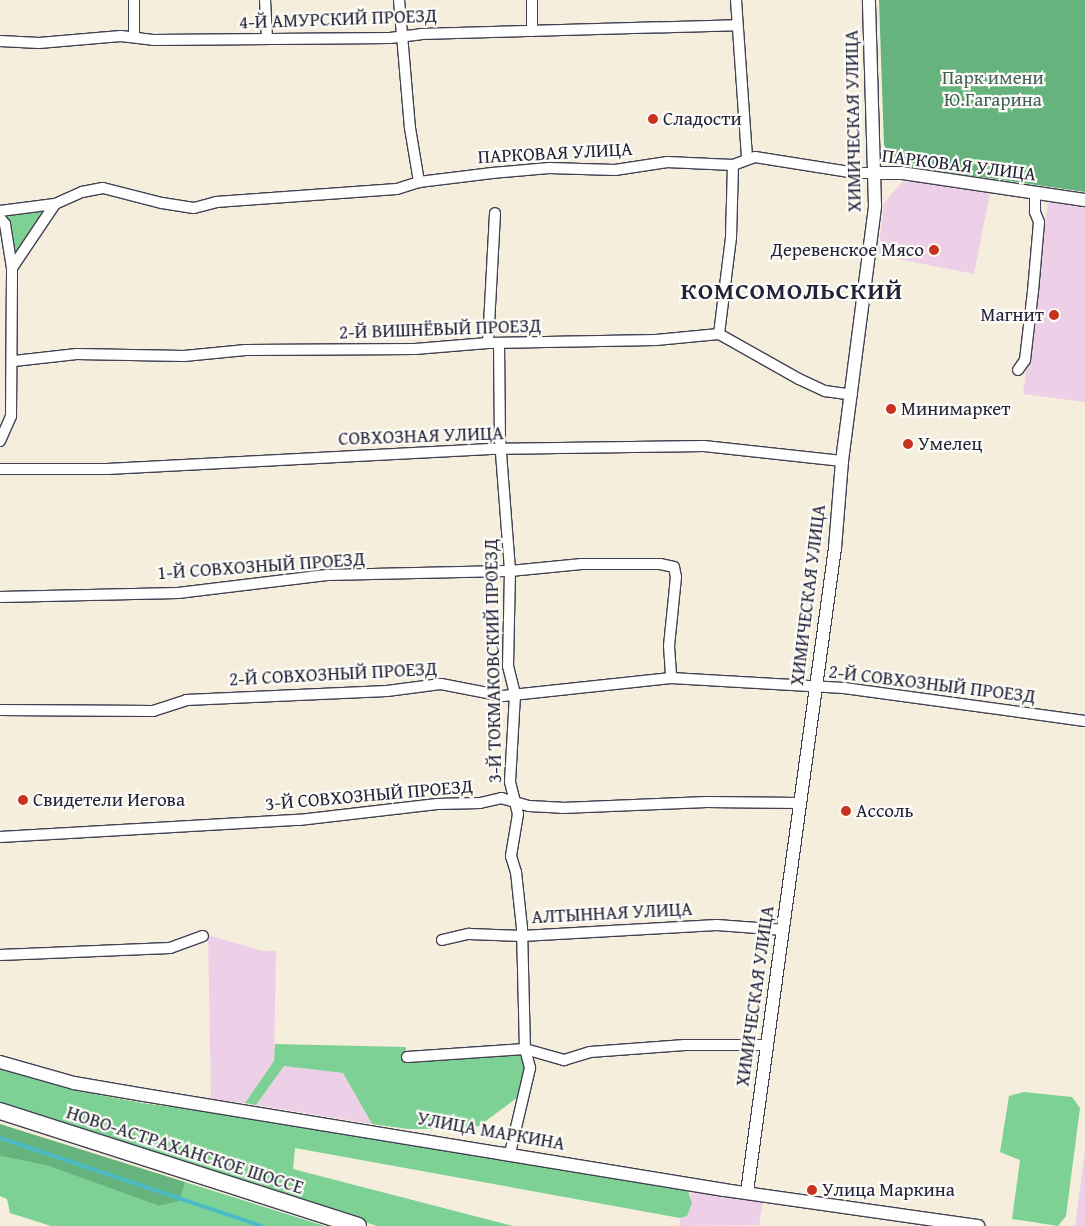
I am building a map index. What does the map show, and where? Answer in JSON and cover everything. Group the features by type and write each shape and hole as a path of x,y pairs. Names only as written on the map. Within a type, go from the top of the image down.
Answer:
{"main road":[{"name":"НОВО-АСТРАХАНСКОЕ ШОССЕ","path":"0,1112 358,1226"}],"street":[{"path":"134,0 134,36"},
{"path":"265,0 267,38"},
{"path":"399,0 404,36 410,128 419,182"},
{"path":"532,0 532,31"},
{"path":"736,0 747,158"},
{"name":"ХИМИЧЕСКАЯ УЛИЦА","path":"747,1192 835,548 842,461 875,206 876,173 869,0"},
{"name":"4-Й АМУРСКИЙ ПРОЕЗД","path":"0,41 39,43 134,36 153,40 404,36 737,25"},
{"name":"ПАРКОВАЯ УЛИЦА","path":"0,211 55,204 82,192 103,188 162,204 194,208 216,202 397,189 419,182 549,168 615,170 667,162 733,164 747,158 876,173 902,173 1085,200"},
{"path":"733,164 731,237 719,334 798,379 825,391 852,395"},
{"path":"1018,370 1025,360 1033,290 1039,222 1035,212 1035,194"},
{"path":"12,268 55,204"},
{"name":"3-Й ТОКМАКОВСКИЙ ПРОЕЗД","path":"495,213 494,343 503,450 502,480 510,571 508,666 515,695 510,782 518,804 511,856 516,872 522,936 525,1049 530,1068 510,1153"},
{"path":"0,218 5,224 12,268 10,294 14,361 11,416 0,442"},
{"name":"2-Й ВИШНЁВЫЙ ПРОЕЗД","path":"14,361 77,354 184,356 246,350 415,349 494,343 656,340 719,334"},
{"name":"СОВХОЗНАЯ УЛИЦА","path":"0,469 91,470 503,450 704,446 842,461"},
{"name":"1-Й СОВХОЗНЫЙ ПРОЕЗД","path":"0,596 178,593 327,575 510,571 582,564 660,564 674,567 676,587 669,646 671,678"},
{"name":"2-Й СОВХОЗНЫЙ ПРОЕЗД","path":"0,710 153,711 186,700 387,691 441,684 503,696 671,678 816,688 844,688 1085,722"},
{"name":"3-Й СОВХОЗНЫЙ ПРОЕЗД","path":"0,838 299,820 437,804 480,803 501,798 518,804 562,808 707,802 799,804"},
{"name":"АЛТЫННАЯ УЛИЦА","path":"442,940 469,934 522,936 717,925 784,930"},
{"path":"0,956 170,948 204,936"},
{"path":"407,1057 525,1049 564,1060 590,1052 685,1045 767,1045"},
{"name":"УЛИЦА МАРКИНА","path":"0,1062 74,1083 135,1094 747,1192 978,1226"}],"shaded area":[{"path":"912,181 990,193 974,274 878,255 884,203 902,182"},
{"path":"1048,202 1085,208 1085,402 1023,394"},
{"path":"208,935 263,951 276,951 274,1061 245,1103 211,1099"},
{"path":"284,1066 343,1073 372,1124 256,1105"},
{"path":"1085,1151 1085,1226 1075,1226"},
{"path":"688,1191 763,1202 759,1225 679,1226 680,1218 687,1216 691,1195"}],"green space":[{"name":"Парк имени Ю.Гагарина","path":"879,0 1085,0 1085,192 911,167 890,156 884,145"},
{"path":"41,208 43,214 15,255 13,239 2,215"},
{"path":"275,1044 406,1047 406,1060 516,1054 523,1058 524,1083 518,1097 479,1126 452,1129 408,1129 372,1124 343,1073 284,1066 256,1105 245,1103 274,1061"},
{"path":"0,1069 73,1090 142,1103 300,1125 688,1191 692,1203 687,1216 680,1218 295,1148 293,1169 513,1226 377,1226 0,1105"},
{"path":"1024,1092 1072,1097 1080,1108 1066,1216 1058,1226 1012,1219 1020,1160 1000,1152 1009,1096"},
{"path":"0,1124 185,1182 180,1201 159,1206 48,1166 0,1156"},
{"path":"0,1156 48,1166 159,1206 180,1201 185,1182 325,1226 51,1226 10,1213 7,1199 0,1196"}],"waterway":[{"path":"0,1138 262,1226"}],"place":[{"name":"Сладости","path":"653,119"},
{"name":"Деревенское Мясо","path":"934,250"},
{"name":"Магнит","path":"1054,315"},
{"name":"Минимаркет","path":"891,409"},
{"name":"Умелец","path":"908,444"},
{"name":"Свидетели Иегова","path":"23,800"},
{"name":"Ассоль","path":"846,811"},
{"name":"Улица Маркина","path":"812,1190"}],"district":[{"name":"КОМСОМОЛЬСКИЙ","path":"792,291"}]}
